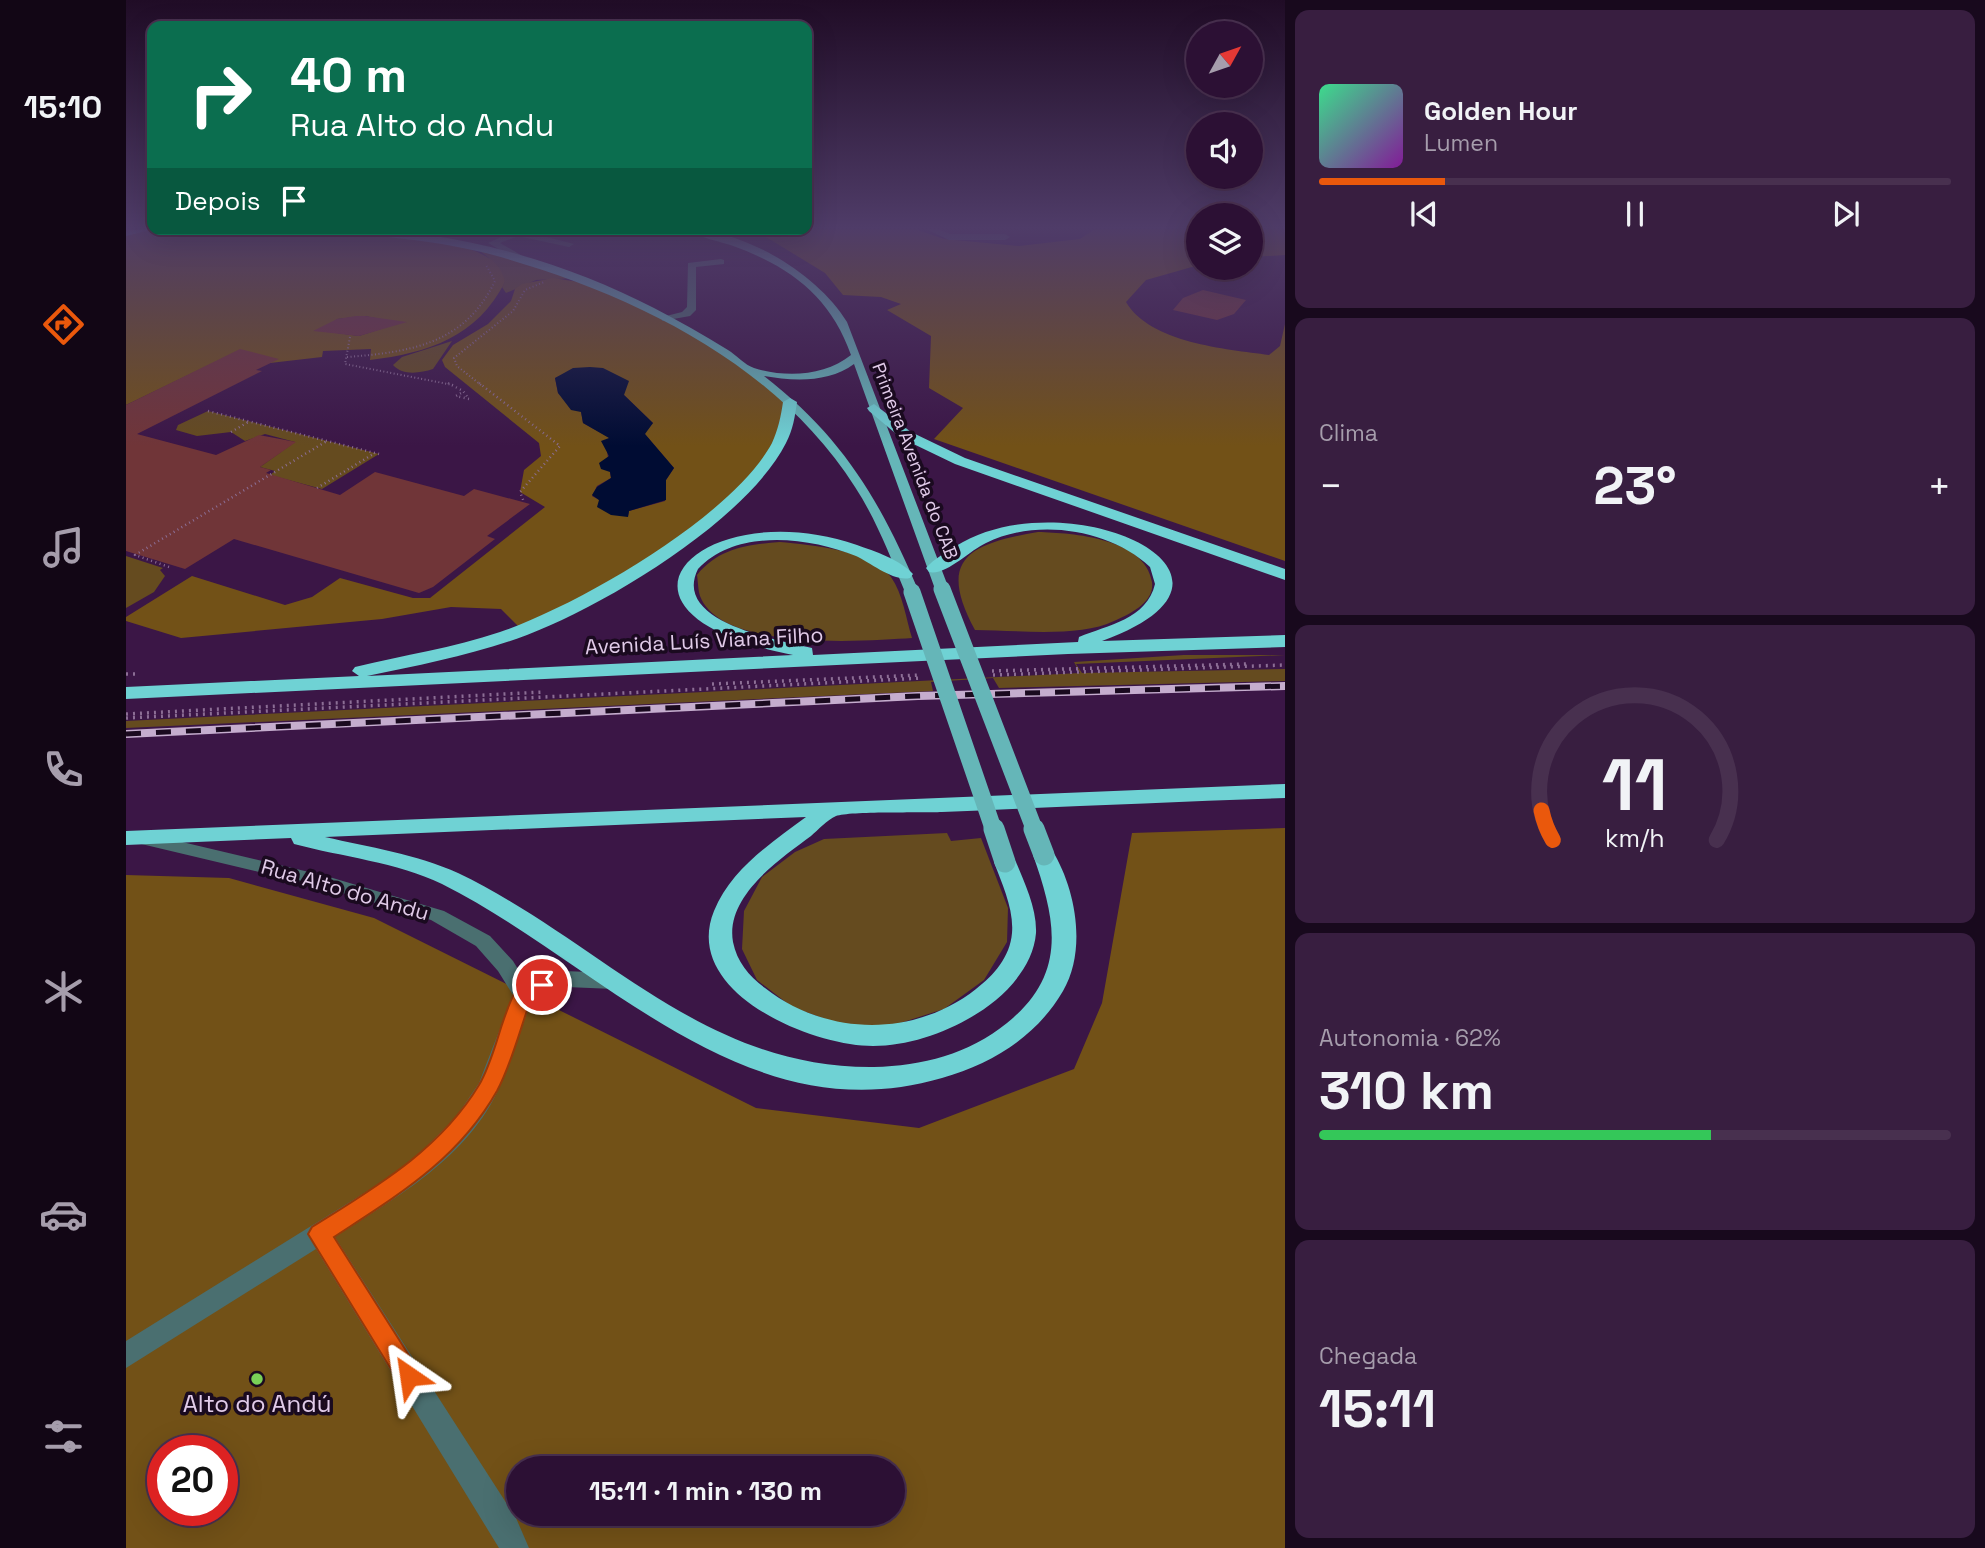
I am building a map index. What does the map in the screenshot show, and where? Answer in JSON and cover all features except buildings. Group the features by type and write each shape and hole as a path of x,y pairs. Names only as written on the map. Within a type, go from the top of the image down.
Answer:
{"highway":[{"path":"298,685 477,645 522,631 587,602 661,552 738,491 776,448 787,422 790,402"},
{"path":"874,408 906,435 960,461 1285,575"},
{"path":"935,568 992,534 1034,527 1061,526 1126,541 1156,562 1164,583 1156,603 1146,614 1122,628 1068,648"},
{"path":"852,658 775,646 722,629 701,615 684,587 686,574 695,561 712,550 751,537 776,536 801,536 849,547 904,574"},
{"name":"Avenida Luís Viana Filho","path":"126,693 1068,648 1285,641"},
{"path":"131,838 1282,791"},
{"path":"830,810 767,859 738,890 724,914 719,942 733,970 753,994 789,1017 827,1030 871,1036 942,1022 974,1006 1001,982 1020,953 1024,928 1006,862"},
{"path":"279,834 447,877 719,1046 783,1071 834,1079 881,1079 925,1073 972,1056 1013,1034 1040,1008 1057,983 1067,950 1065,917 1044,855"}],"main road":[{"path":"628,301 666,319 750,371 790,402 826,439 854,475 912,592 1006,862"},
{"name":"Primeira Avenida do CAB","path":"828,301 840,318 1044,855"},
{"path":"750,371 781,376 814,375 840,368 855,358"}],"lane":[{"path":"666,319 686,314 692,308 692,301"},
{"name":"Rua Alto do Andu","path":"131,838 266,865 424,910 465,928 491,948 512,975 523,995"},
{"path":"126,1356 414,1174 464,1124 489,1086 523,995 564,979 614,981"},
{"path":"320,1234 506,1528 514,1548"}],"path":[{"path":"347,358 411,350 456,330 485,301"},
{"path":"521,301 495,326 460,349 454,358 457,366 560,446 556,456 541,467 520,492 524,502"},
{"path":"350,337 345,364 371,365 395,376 435,380 463,391"},
{"path":"208,411 377,453 317,488"},
{"path":"231,432 250,421"},
{"path":"169,567 135,555 327,440"},
{"path":"984,672 1285,664"},
{"path":"990,675 1285,664"},
{"path":"126,674 140,673"},
{"path":"126,716 930,674"},
{"path":"126,716 936,678"}],"shaded area":[{"path":"126,301 494,301 465,329 449,339 412,353 370,360 371,349 323,351 322,357 270,363 240,350 126,405","holes":["365,316 380,319 381,329 359,336 329,332 337,319"]},
{"path":"511,301 626,301 711,344 790,402 782,436 729,500 625,579 522,630 501,609 451,607 382,619 181,638 126,621 126,617 192,576 285,605 312,597 340,578 413,598 430,598 545,507 520,492 524,470 541,456 539,443 445,367 442,360 453,345 488,324","holes":["566,373 624,395 653,423 644,433 674,468 666,480 665,501 629,511 628,516 592,496 597,486 611,478 607,451 610,438 583,423 581,411 558,393 555,378"]},
{"path":"893,301 1127,301 1137,316 1170,335 1190,342 1269,355 1280,346 1285,324 1285,561 934,439 963,408 929,388 931,336 887,310 901,304"},
{"path":"452,341 433,369 407,372 393,365 402,357"},
{"path":"208,411 379,454 322,489 270,475 275,471 260,467 295,442 265,434 245,441 231,432 197,436 176,430 178,425"},
{"path":"1038,532 1088,537 1122,547 1147,567 1152,582 1150,596 1127,615 1083,630 975,630 964,606 959,586 960,571 966,558 994,542"},
{"path":"780,542 840,551 882,568 899,591 912,638 862,641 797,639 764,635 736,627 713,614 700,596 697,575 724,553"},
{"path":"126,556 163,568 160,570 165,576 154,592 126,608"},
{"path":"1184,655 1285,655 1076,664 1082,673 1285,669 1285,681 999,688 993,678 931,682 933,691 126,728 126,721 1080,673 1074,662"},
{"path":"1285,828 1285,1548 126,1548 126,875 229,878 374,918 756,1108 919,1128 1074,1069 1102,1003 1132,833"},
{"path":"947,833 951,841 981,838 1008,908 1007,942 984,980 944,1009 894,1025 842,1025 792,1007 757,980 742,949 744,911 762,877 795,852 824,839"}],"water":[{"path":"573,368 603,368 629,381 624,395 653,423 645,434 674,468 666,480 666,500 629,511 628,517 611,515 597,507 599,500 592,495 597,487 611,478 610,472 601,469 599,463 609,456 601,441 609,438 583,423 581,412 571,410 558,393 555,378"}],"railway":[{"path":"126,734 918,696 1285,686"}],"place":[{"name":"Alto do Andú","path":"257,1379"}],"route":[{"path":"409,1376 320,1234 414,1174 464,1124 489,1086 523,995 542,985"}]}
